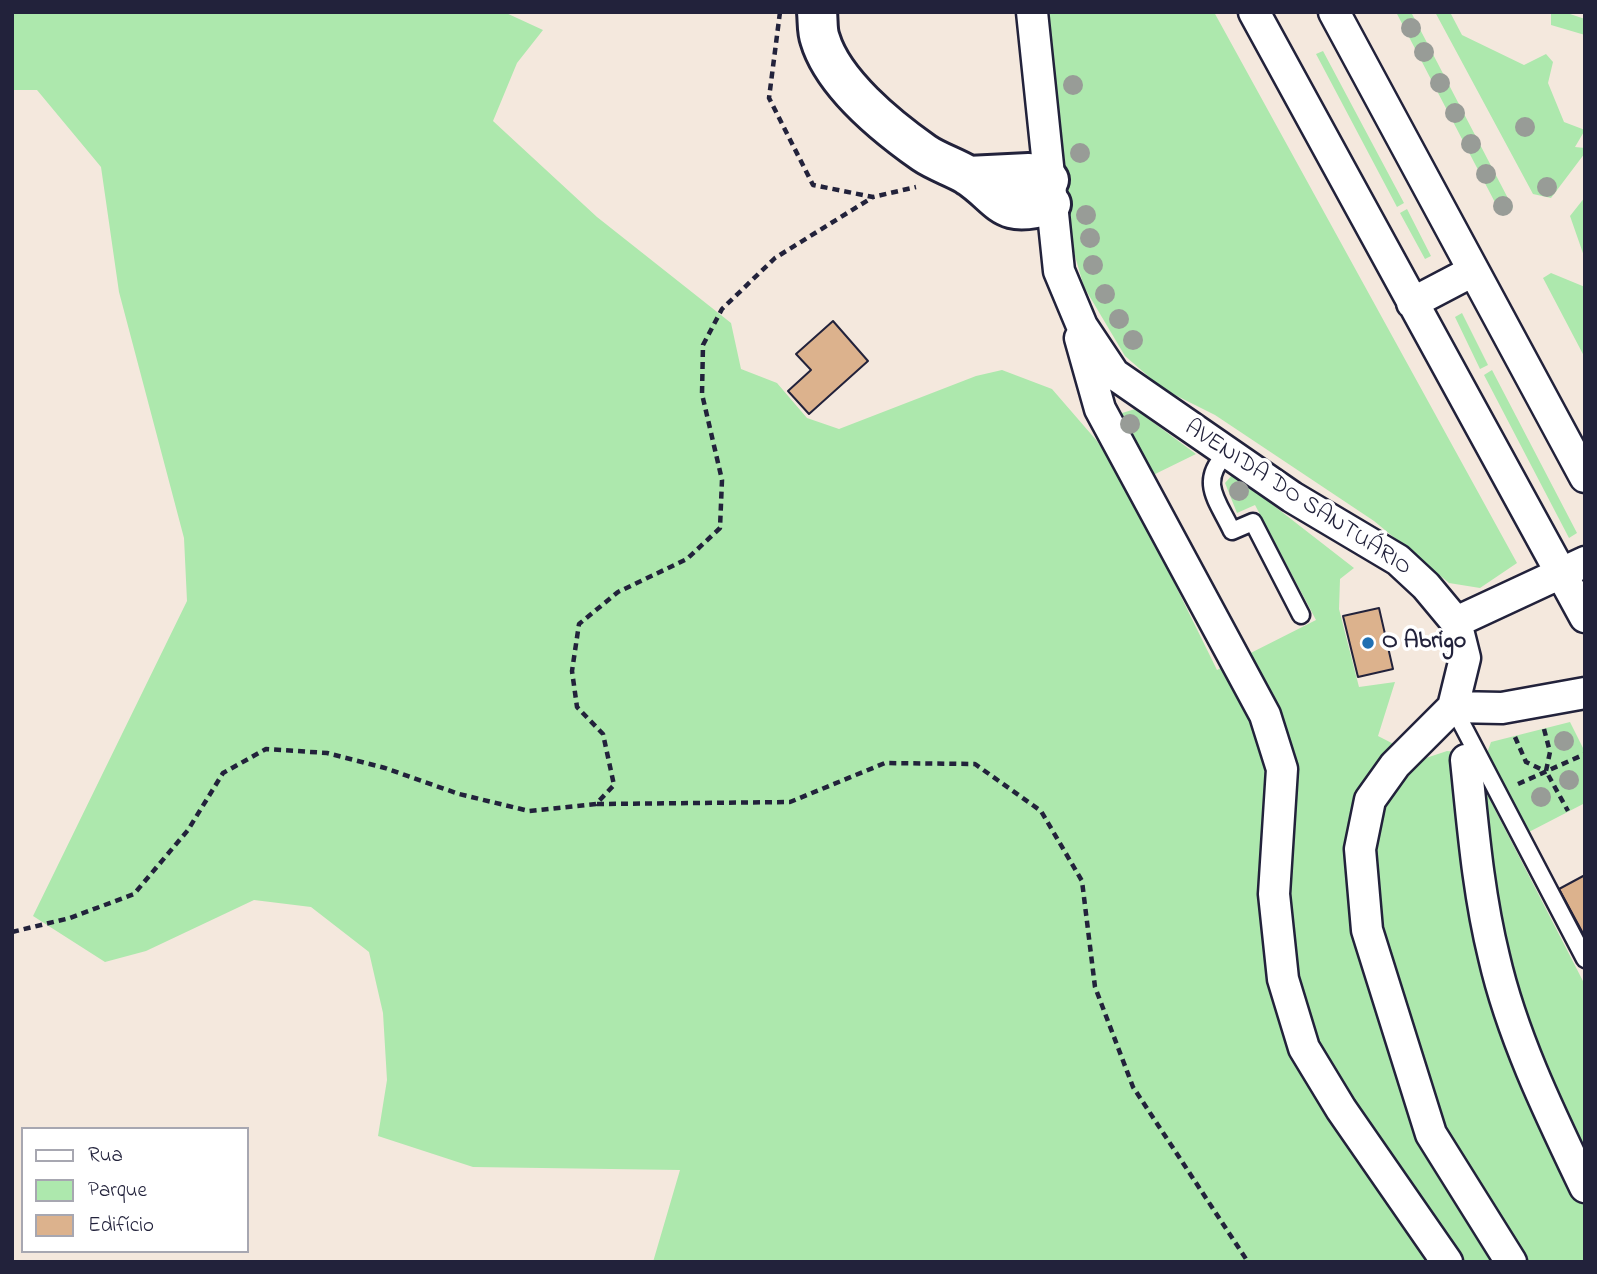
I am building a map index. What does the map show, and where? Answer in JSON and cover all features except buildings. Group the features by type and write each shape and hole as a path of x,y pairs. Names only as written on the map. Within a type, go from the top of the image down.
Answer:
{"street":[{"path":"817,12 819,37 832,67 877,117 926,154 968,176 1029,173 1050,192"},
{"name":"AVENIDA DO SANTUÁRIO","path":"1032,12 1059,271 1082,326 1114,374 1226,454 1398,560 1426,586 1456,622 1465,658 1453,707"},
{"path":"1254,12 1412,303 1573,568 1585,617"},
{"path":"1334,12 1585,477"},
{"path":"1412,303 1473,271"},
{"name":"AVENIDA DO SANTUÁRIO","path":"1065,286 1100,409 1265,715 1282,769 1274,894 1283,979 1304,1048 1341,1109 1447,1262"},
{"path":"1456,622 1573,568"},
{"path":"1511,1262 1431,1134 1367,930 1360,849 1370,800 1395,765 1453,707 1502,708 1585,693"},
{"path":"1466,760 1476,869 1494,959 1539,1092 1585,1186"}],"lane":[{"path":"1226,454 1213,466 1211,485 1232,531 1253,522 1301,615"},
{"path":"1453,707 1585,959"}],"path":[{"path":"780,12 769,98 813,185 873,197"},
{"path":"596,804 614,785 603,734 577,707 572,671 579,624 618,592 687,559 720,528 722,480 702,394 703,345 722,309 775,258 873,197 968,176"},
{"path":"1411,638 1419,636"},
{"path":"1544,729 1550,752 1546,771"},
{"path":"1515,737 1526,762 1546,771 1568,811"},
{"path":"12,932 70,918 134,894 188,830 223,773 266,749 327,753 529,811 596,804 790,802 885,763 975,764 1041,811 1082,881 1095,987 1133,1087 1248,1262"},
{"path":"1514,785 1585,754"}],"green space":[{"path":"12,12 504,12 543,30 517,63 493,121 597,217 731,323 741,369 777,383 807,418 839,429 976,376 1002,370 1052,389 1097,441 1129,491 1217,670 1316,620 1255,505 1237,513 1225,483 1233,474 1354,568 1340,579 1339,609 1359,687 1395,682 1378,736 1423,759 1447,751 1466,753 1585,985 1585,1262 653,1262 680,1170 473,1167 378,1136 387,1080 383,1013 369,952 311,907 254,900 146,951 105,962 33,916 187,601 184,538 119,292 101,167 37,90 12,90"},
{"path":"1049,12 1214,12 1517,563 1480,588 1449,583 1374,521 1215,415 1163,389 1125,356 1084,287 1068,232"},
{"path":"1396,12 1411,12 1513,208 1501,214"},
{"path":"1435,12 1451,14 1462,35 1524,65 1546,54 1553,62 1548,83 1564,122 1585,130 1575,147 1585,148 1585,153 1551,198 1533,194"},
{"path":"1551,12 1564,12 1585,19 1585,35 1551,25"},
{"path":"1323,51 1404,203 1397,207 1316,54"},
{"path":"1585,197 1585,259 1570,216"},
{"path":"1407,209 1431,256 1425,259 1400,213"},
{"path":"1551,273 1585,287 1585,358 1543,278"},
{"path":"1462,313 1488,365 1480,369 1455,317"},
{"path":"1492,370 1577,533 1569,538 1484,375"},
{"path":"1135,409 1196,454 1147,478 1119,414"},
{"path":"1570,722 1585,752 1585,803 1527,833 1486,756 1491,742"}],"place":[{"name":"O Abrigo","path":"1368,643"}]}
